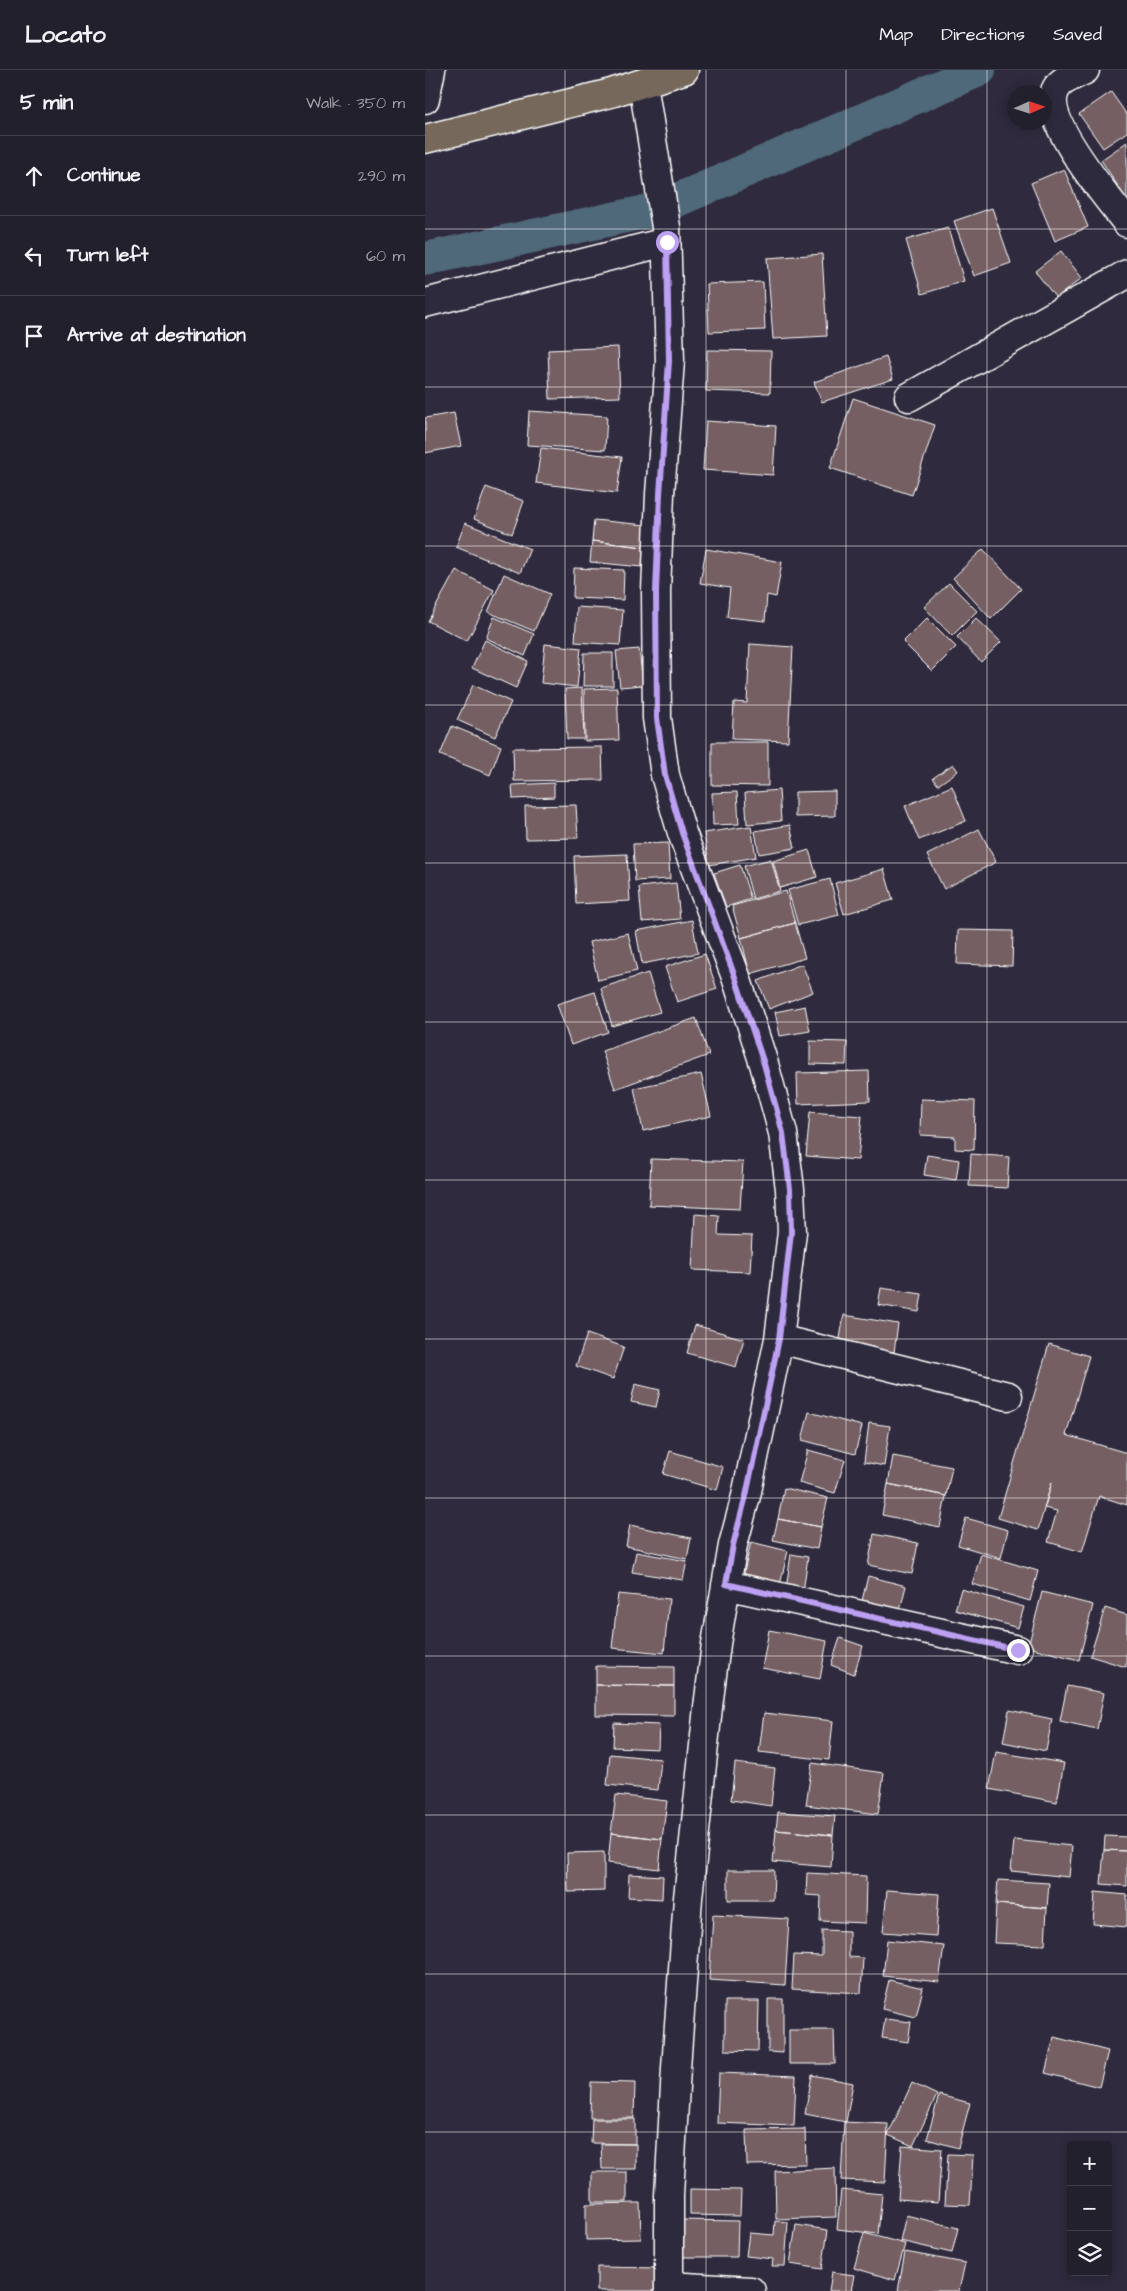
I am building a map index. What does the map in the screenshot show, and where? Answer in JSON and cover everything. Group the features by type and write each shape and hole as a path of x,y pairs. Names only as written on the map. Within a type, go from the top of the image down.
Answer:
{"main road":[{"path":"425,139 643,84 685,70"}],"street":[{"path":"425,99 431,70"},
{"path":"1085,70 1056,88 1054,104 1060,122 1080,161 1127,223"},
{"path":"643,84 666,235 669,361 656,591 657,718 665,775 682,833 735,977 764,1064 783,1133 790,1189 791,1232 779,1339 746,1496 733,1545 710,1689 688,1898 669,2195 669,2288 751,2291"},
{"path":"425,303 666,235"},
{"path":"909,397 1127,274"},
{"path":"779,1339 1008,1396"},
{"path":"726,1584 1018,1650"}],"building":[{"path":"1111,92 1127,115 1127,132 1103,148 1079,114"},
{"path":"1127,142 1127,200 1101,160"},
{"path":"1064,169 1088,227 1055,241 1031,183"},
{"path":"992,208 1011,263 974,276 954,221"},
{"path":"948,228 964,281 922,294 906,240"},
{"path":"1061,251 1082,278 1056,298 1035,271"},
{"path":"822,254 827,336 773,339 767,258"},
{"path":"763,282 765,330 709,332 707,284"},
{"path":"618,347 620,397 550,399 548,350"},
{"path":"707,350 771,351 770,393 706,391"},
{"path":"886,357 893,379 822,402 814,382"},
{"path":"853,398 935,425 912,495 830,468"},
{"path":"529,411 607,416 605,450 527,445"},
{"path":"454,413 461,446 425,453 425,418"},
{"path":"706,421 776,426 773,475 703,470"},
{"path":"541,448 622,457 617,493 536,483"},
{"path":"486,487 524,501 512,534 474,519"},
{"path":"594,520 646,525 644,547 592,541"},
{"path":"465,523 530,549 520,573 456,547"},
{"path":"592,541 644,547 642,567 590,562"},
{"path":"706,549 782,562 776,597 767,595 765,621 727,617 730,588 700,583"},
{"path":"983,549 1021,589 991,619 953,578"},
{"path":"574,568 624,570 623,600 573,598"},
{"path":"456,570 494,590 467,641 428,621"},
{"path":"504,574 550,594 534,631 488,612"},
{"path":"949,583 977,611 952,636 924,607"},
{"path":"577,607 623,610 620,645 575,642"},
{"path":"494,617 534,634 525,656 486,638"},
{"path":"927,618 956,647 932,671 903,642"},
{"path":"976,618 1001,642 981,662 957,637"},
{"path":"485,640 528,661 516,688 472,668"},
{"path":"545,644 581,648 577,687 541,683"},
{"path":"750,644 793,647 788,741 732,739 734,702 747,703"},
{"path":"639,649 643,685 620,687 616,651"},
{"path":"584,653 613,653 613,686 583,686"},
{"path":"473,685 511,702 495,737 457,720"},
{"path":"582,688 584,739 567,739 565,689"},
{"path":"617,688 619,740 585,741 584,689"},
{"path":"452,726 501,746 490,775 440,755"},
{"path":"712,742 768,742 768,786 712,785"},
{"path":"602,747 603,780 514,781 513,748"},
{"path":"953,764 958,771 938,785 933,778"},
{"path":"554,783 554,797 513,799 512,785"},
{"path":"952,786 966,821 919,840 905,806"},
{"path":"779,790 781,821 747,824 745,793"},
{"path":"835,791 835,816 795,817 795,792"},
{"path":"737,792 739,824 713,825 712,793"},
{"path":"576,805 578,838 526,839 525,806"},
{"path":"790,825 795,848 759,854 755,831"},
{"path":"751,826 756,857 709,865 704,833"},
{"path":"979,829 996,862 944,889 927,855"},
{"path":"668,843 670,879 635,881 633,844"},
{"path":"809,850 817,877 780,888 773,861"},
{"path":"627,854 630,901 576,904 574,856"},
{"path":"771,859 780,891 753,899 744,866"},
{"path":"740,865 751,899 726,907 714,873"},
{"path":"884,869 893,900 844,914 835,883"},
{"path":"830,879 839,915 798,925 788,890"},
{"path":"676,883 680,919 642,922 639,887"},
{"path":"786,891 795,923 741,938 732,906"},
{"path":"692,920 698,953 642,964 636,931"},
{"path":"795,923 805,958 750,974 741,938"},
{"path":"958,930 1013,931 1012,966 957,964"},
{"path":"628,933 637,971 598,980 589,942"},
{"path":"705,954 717,989 677,1002 665,967"},
{"path":"802,964 813,992 769,1009 758,981"},
{"path":"648,973 660,1012 612,1026 601,988"},
{"path":"595,992 608,1032 571,1045 557,1004"},
{"path":"805,1006 810,1031 780,1036 775,1012"},
{"path":"696,1018 709,1055 615,1089 602,1051"},
{"path":"810,1041 847,1042 846,1065 810,1064"},
{"path":"869,1071 870,1101 798,1104 797,1073"},
{"path":"701,1074 711,1116 643,1131 634,1088"},
{"path":"921,1099 975,1101 974,1150 955,1149 955,1137 920,1135"},
{"path":"810,1112 862,1116 858,1160 806,1156"},
{"path":"971,1154 1009,1157 1007,1188 969,1186"},
{"path":"927,1155 959,1160 956,1180 924,1175"},
{"path":"651,1159 743,1162 740,1209 649,1205"},
{"path":"695,1214 719,1216 718,1235 752,1236 750,1272 692,1270"},
{"path":"881,1288 922,1294 919,1312 878,1305"},
{"path":"844,1315 898,1324 894,1352 839,1344"},
{"path":"695,1325 744,1339 736,1367 687,1353"},
{"path":"587,1334 624,1347 613,1379 576,1366"},
{"path":"1049,1344 1089,1356 1066,1435 1127,1453 1127,1505 1099,1496 1082,1552 1048,1542 1057,1511 1044,1508 1038,1530 998,1518"},
{"path":"635,1384 660,1390 656,1407 631,1402"},
{"path":"809,1412 862,1426 855,1454 802,1440"},
{"path":"869,1423 890,1426 884,1466 864,1462"},
{"path":"808,1450 845,1460 835,1493 799,1483"},
{"path":"670,1451 723,1467 717,1490 663,1474"},
{"path":"893,1456 952,1467 946,1496 888,1484"},
{"path":"888,1484 946,1496 940,1527 882,1515"},
{"path":"784,1488 828,1498 821,1527 778,1519"},
{"path":"966,1518 1008,1530 1001,1558 958,1545"},
{"path":"778,1519 821,1527 817,1549 773,1540"},
{"path":"630,1525 691,1538 687,1559 626,1546"},
{"path":"874,1534 918,1543 912,1574 868,1565"},
{"path":"751,1542 788,1551 779,1589 742,1581"},
{"path":"636,1552 687,1561 683,1580 632,1572"},
{"path":"791,1554 808,1557 803,1592 786,1589"},
{"path":"981,1554 1038,1571 1030,1601 972,1584"},
{"path":"868,1576 906,1586 898,1618 860,1609"},
{"path":"961,1589 1024,1607 1018,1628 955,1610"},
{"path":"1042,1592 1093,1605 1079,1660 1028,1647"},
{"path":"618,1594 669,1599 664,1653 612,1648"},
{"path":"1105,1608 1127,1615 1126,1667 1090,1656"},
{"path":"769,1630 827,1641 820,1679 762,1668"},
{"path":"840,1638 863,1646 854,1674 831,1665"},
{"path":"596,1666 674,1667 674,1686 596,1685"},
{"path":"596,1685 674,1686 674,1716 596,1715"},
{"path":"1067,1686 1104,1693 1097,1729 1060,1721"},
{"path":"1009,1710 1052,1719 1046,1751 1003,1742"},
{"path":"764,1713 833,1721 829,1760 759,1752"},
{"path":"614,1723 659,1725 658,1749 613,1747"},
{"path":"996,1752 1064,1763 1057,1802 989,1789"},
{"path":"610,1754 661,1759 658,1790 607,1785"},
{"path":"735,1763 775,1768 771,1806 731,1800"},
{"path":"812,1763 884,1773 878,1814 806,1805"},
{"path":"616,1795 667,1801 662,1839 611,1833"},
{"path":"778,1812 835,1816 833,1835 776,1830"},
{"path":"776,1830 833,1835 831,1867 773,1862"},
{"path":"611,1833 662,1839 659,1869 608,1863"},
{"path":"1105,1836 1127,1837 1127,1851 1104,1850"},
{"path":"1014,1840 1072,1846 1069,1877 1011,1871"},
{"path":"1104,1850 1127,1851 1127,1886 1101,1884"},
{"path":"604,1852 604,1891 568,1892 567,1853"},
{"path":"728,1870 774,1870 773,1900 728,1900"},
{"path":"807,1873 866,1876 865,1923 820,1921 821,1896 806,1895"},
{"path":"629,1874 663,1876 662,1899 628,1897"},
{"path":"998,1880 1049,1883 1047,1908 996,1904"},
{"path":"887,1890 939,1894 936,1936 883,1932"},
{"path":"1095,1892 1127,1895 1127,1927 1093,1924"},
{"path":"996,1904 1047,1908 1045,1945 994,1943"},
{"path":"713,1915 789,1919 785,1985 709,1980"},
{"path":"822,1930 849,1931 849,1957 863,1958 861,1993 792,1989 794,1955 822,1956"},
{"path":"887,1940 944,1946 939,1982 883,1976"},
{"path":"889,1980 923,1988 916,2017 882,2009"},
{"path":"768,1999 783,1999 783,2053 768,2052"},
{"path":"725,2001 759,2001 758,2051 725,2050"},
{"path":"885,2019 911,2022 908,2042 882,2038"},
{"path":"789,2030 834,2030 835,2064 789,2064"},
{"path":"1054,2037 1108,2051 1099,2087 1045,2073"},
{"path":"719,2073 796,2076 794,2126 717,2123"},
{"path":"812,2075 853,2083 846,2122 805,2114"},
{"path":"591,2082 635,2083 634,2118 590,2118"},
{"path":"912,2083 937,2095 913,2146 888,2135"},
{"path":"939,2095 970,2103 958,2148 927,2139"},
{"path":"592,2119 635,2119 635,2144 591,2143"},
{"path":"844,2122 888,2124 885,2182 841,2180"},
{"path":"805,2129 806,2164 747,2165 746,2130"},
{"path":"601,2144 636,2144 636,2169 602,2169"},
{"path":"902,2146 942,2149 938,2202 898,2199"},
{"path":"948,2154 973,2155 970,2205 945,2204"},
{"path":"835,2168 836,2217 776,2219 775,2171"},
{"path":"592,2172 627,2172 627,2202 592,2202"},
{"path":"690,2189 741,2190 740,2216 690,2215"},
{"path":"841,2190 882,2194 878,2234 837,2229"},
{"path":"640,2203 641,2239 586,2240 586,2204"},
{"path":"906,2215 958,2228 952,2253 900,2241"},
{"path":"681,2220 738,2221 737,2257 681,2257"},
{"path":"775,2221 788,2222 785,2266 772,2266 773,2259 746,2256 749,2233 774,2235"},
{"path":"796,2225 828,2230 822,2269 790,2264"},
{"path":"864,2233 905,2244 895,2280 854,2268"},
{"path":"905,2252 965,2263 959,2291 898,2291"},
{"path":"597,2267 660,2268 660,2291 597,2291"},
{"path":"832,2272 854,2275 851,2291 829,2291"}],"waterway":[{"path":"425,259 654,210 979,70"}],"route":[{"path":"667,242 669,361 656,591 657,718 665,775 682,833 707,898 764,1064 783,1133 790,1189 791,1232 788,1275 779,1339 726,1584 1018,1650"}]}
